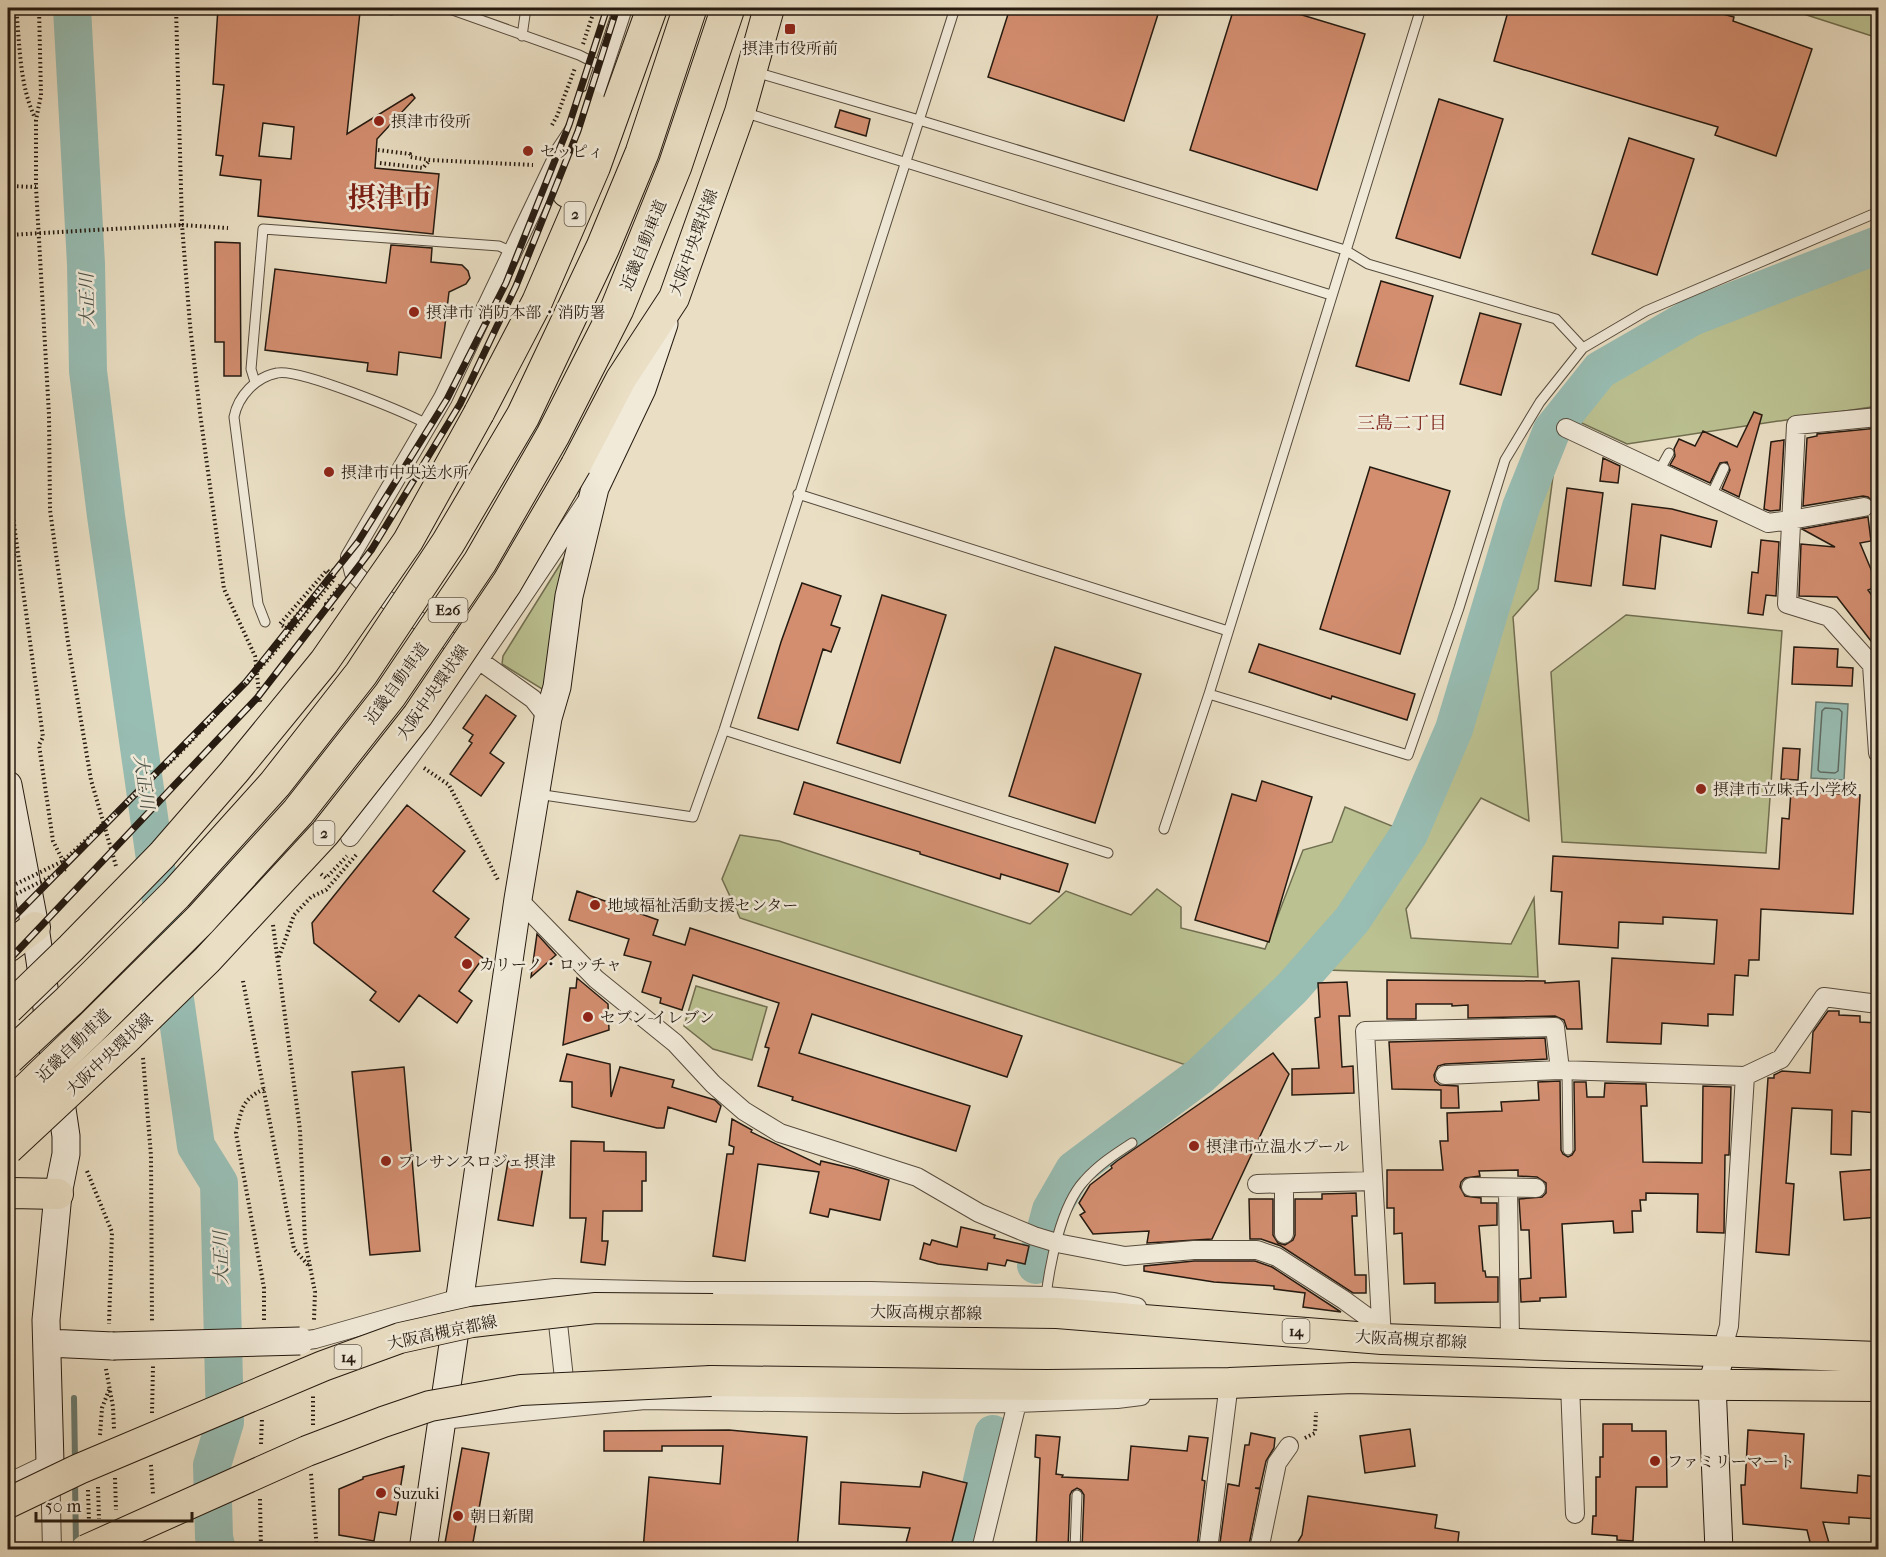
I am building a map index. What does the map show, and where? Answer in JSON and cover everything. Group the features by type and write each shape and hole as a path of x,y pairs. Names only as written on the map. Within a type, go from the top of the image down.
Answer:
{"highway":[{"name":"近畿自動車道","path":"8,1058 69,1001 176,894 275,784 361,675 448,543 523,416 595,265 642,153 690,8"},
{"name":"近畿自動車道","path":"8,1108 201,919 298,812 390,695 480,562 553,435 617,309 675,166 728,8"}],"main road":[{"name":"2","path":"8,1010 162,855 234,772 324,662 408,541 480,413 537,302 595,167 652,8"},
{"name":"大阪中央環状線","path":"8,1149 207,960 325,833 418,715 507,583 576,465 621,379 674,298 740,112 769,8"},
{"path":"537,302 591,105"},
{"path":"8,947 35,927"},
{"path":"8,1194 58,1194"},
{"name":"大阪高槻京都線","path":"8,1503 79,1469 323,1366 400,1338 472,1322 596,1308 1057,1313 1510,1343 1878,1357"},
{"path":"88,1538 383,1422 430,1406 521,1390 711,1381 1047,1385 1229,1383 1353,1378 1570,1384 1878,1386"}],"street":[{"path":"548,718 532,699 480,661 369,588 354,573 350,557 443,398 561,150 591,105 623,8"},
{"path":"355,844 595,488 642,389 674,298"},
{"path":"1878,417 1796,424 1787,604 1829,617 1875,667 1878,753"},
{"path":"1566,428 1768,523 1864,507"},
{"path":"423,1550 460,1298 509,892 535,794 548,718 557,687 569,596 595,488"},
{"path":"8,785 35,927 66,1136 66,1154 58,1194 46,1320 52,1550"},
{"path":"509,892 596,980 675,1043 713,1084 744,1111 780,1133 916,1177 979,1213 1047,1240 1125,1256 1194,1250 1257,1250 1286,1263 1344,1300 1381,1333"},
{"path":"1445,1075 1564,1070 1745,1076 1781,1059 1824,997 1878,1004"},
{"path":"1381,1333 1365,1031 1555,1027 1564,1070"},
{"path":"1719,1550 1712,1384 1729,1326 1745,1076"},
{"path":"1257,1184 1373,1181"},
{"path":"1284,1184 1284,1234"},
{"path":"1471,1187 1536,1188"},
{"path":"1508,1188 1510,1343"},
{"path":"555,1288 567,1408"},
{"path":"47,1343 111,1339 308,1340 460,1298 555,1288 1046,1296 1114,1302 1232,1326"},
{"path":"442,1420 645,1400 897,1404 1117,1399 1229,1383 1208,1550"},
{"path":"1570,1384 1575,1514"},
{"path":"981,1550 1017,1403"},
{"path":"1259,1550 1277,1462 1289,1446"},
{"path":"8,1483 50,1463"}],"lane":[{"path":"447,8 579,55 603,67"},
{"path":"522,36 526,8"},
{"path":"535,794 693,817 724,730 955,8"},
{"path":"1164,829 1209,694 1421,8"},
{"path":"753,71 1345,250 1368,264 1556,319 1583,348"},
{"path":"740,112 1331,295"},
{"path":"1209,694 1408,754 1459,608 1505,460 1540,402 1583,348 1646,311 1878,212"},
{"path":"255,382 251,369 263,229 499,246 512,252"},
{"path":"265,622 258,604 234,417 240,400 255,382 279,372 314,379 427,424"},
{"path":"1659,471 1669,453"},
{"path":"1711,496 1724,468"},
{"path":"798,494 1228,631"},
{"path":"724,730 1108,853"},
{"path":"1564,1070 1568,1150"},
{"path":"1046,1296 1050,1260 1047,1240 1083,1182 1105,1161 1132,1143"},
{"path":"1075,1550 1077,1495"}],"path":[{"path":"16,8 23,82 36,120"},
{"path":"39,8 41,95 36,120 36,187 49,415 50,510 69,649 91,780 117,867"},
{"path":"176,8 182,225 198,402 224,589 255,656 261,711"},
{"path":"378,150 410,154 410,158 430,160 533,165"},
{"path":"380,163 423,168 430,160"},
{"path":"8,186 36,187"},
{"path":"8,235 182,225 228,228"},
{"path":"8,480 43,737 39,745 53,842 66,869 8,898"},
{"path":"8,577 16,548"},
{"path":"8,888 63,861 178,755 258,670 336,578 327,570 280,624 286,628 328,578"},
{"path":"423,768 449,785 509,892"},
{"path":"278,959 294,915 311,897 326,891 355,844"},
{"path":"272,914 300,1130 305,1241 315,1292 308,1340"},
{"path":"243,981 294,1249 309,1266"},
{"path":"143,1057 151,1156 152,1329"},
{"path":"264,1089 249,1096 242,1108 236,1133 264,1288 264,1322"},
{"path":"86,1167 112,1232 111,1339"},
{"path":"152,1418 153,1364"},
{"path":"1289,1446 1315,1433 1316,1412"},
{"path":"261,1448 262,1413"},
{"path":"151,1458 153,1504"},
{"path":"88,1483 88,1538"},
{"path":"260,1495 261,1550"}],"green space":[{"path":"1785,8 1878,8 1878,38"},
{"path":"1878,252 1878,406 1627,444 1573,419 1611,375 1695,322"},
{"path":"1558,439 1538,589 1513,617 1529,821 1481,798 1406,909 1411,938 1511,944 1534,898 1538,977 1326,970 1415,834 1459,730 1527,508"},
{"path":"564,558 548,686 542,689 502,664 503,656"},
{"path":"1626,615 1782,631 1766,853 1562,842 1551,672"},
{"path":"1345,807 1397,828 1345,913 1285,982 1198,1069 740,918 722,879 740,835 779,841 1030,924 1066,891 1131,915 1157,889 1181,907 1181,928 1265,949 1303,850 1332,842"},
{"path":"696,986 767,1007 752,1060 713,1049 684,1026"}],"water":[{"path":"1816,702 1848,704 1844,780 1811,778"}],"building":[{"path":"218,8 331,8 360,12 347,134 412,94 415,98 377,139 375,168 439,174 433,234 258,216 261,180 220,175 223,156 216,155 224,85 213,84","holes":["263,123 294,127 291,159 259,156"]},
{"path":"1010,8 1160,8 1124,121 988,77"},
{"path":"1234,8 1279,8 1365,34 1317,190 1190,150"},
{"path":"1509,8 1700,8 1734,17 1733,21 1812,49 1776,156 1715,135 1718,127 1494,61"},
{"path":"1439,99 1503,119 1460,258 1396,238"},
{"path":"840,110 870,119 866,136 835,127"},
{"path":"1629,138 1694,159 1657,275 1592,254"},
{"path":"215,242 240,243 241,376 224,376 224,342 215,342"},
{"path":"391,245 432,248 431,262 462,265 468,271 470,278 466,284 449,292 441,358 399,352 397,375 367,371 368,363 265,350 275,269 386,283"},
{"path":"1381,281 1433,296 1409,381 1356,366"},
{"path":"1480,313 1521,324 1501,395 1460,384"},
{"path":"1754,412 1762,415 1739,497 1722,489 1730,470 1727,462 1720,463 1710,483 1670,465 1679,439 1695,446 1703,431 1737,447"},
{"path":"1878,428 1878,504 1863,496 1803,506 1807,438 1817,436 1817,434"},
{"path":"1784,440 1780,510 1770,511 1764,509 1771,442"},
{"path":"1603,458 1620,466 1618,483 1600,481"},
{"path":"1370,467 1450,491 1400,654 1320,629"},
{"path":"1567,488 1603,493 1591,586 1555,581"},
{"path":"1632,504 1672,509 1717,521 1711,547 1661,535 1655,589 1623,585"},
{"path":"1868,517 1871,541 1860,543 1878,586 1868,590 1878,604 1878,650 1837,597 1799,596 1801,544 1835,547 1802,529"},
{"path":"1761,540 1779,542 1776,596 1766,595 1763,615 1748,613 1752,572 1758,573"},
{"path":"802,583 841,596 831,625 840,628 831,652 823,649 798,730 758,718"},
{"path":"882,595 946,615 900,763 837,743"},
{"path":"1259,644 1415,694 1407,720 1332,696 1331,699 1249,672"},
{"path":"1055,647 1141,674 1095,823 1009,796"},
{"path":"1794,647 1838,649 1837,667 1853,668 1852,686 1792,684"},
{"path":"486,695 516,716 490,753 504,763 481,796 450,774 472,743 469,741 473,735 463,728"},
{"path":"1783,748 1800,749 1798,780 1781,779"},
{"path":"1262,781 1312,797 1269,942 1195,920 1232,794 1256,801"},
{"path":"804,782 1068,864 1059,892 1001,874 1000,879 794,814"},
{"path":"1791,791 1860,795 1853,914 1761,909 1759,960 1749,960 1748,976 1735,975 1733,1015 1708,1014 1708,1026 1662,1023 1661,1044 1607,1042 1612,958 1714,964 1717,920 1663,917 1663,924 1619,922 1618,948 1559,944 1562,892 1551,891 1553,856 1779,869 1782,818 1789,819"},
{"path":"407,805 465,851 433,891 469,919 455,937 483,958 459,991 472,1001 457,1023 419,995 399,1022 370,1000 376,992 314,943 312,923"},
{"path":"577,891 658,920 653,935 685,945 690,928 1022,1036 1007,1077 812,1014 799,1053 970,1106 956,1151 792,1100 793,1097 758,1086 769,1048 765,1047 779,1003 693,975 682,1010 660,1003 661,998 642,992 651,962 624,955 629,939 569,920"},
{"path":"537,934 556,955 531,977"},
{"name":"セブン-イレブン","path":"577,978 608,1004 609,1030 563,1045 570,988 576,988"},
{"path":"1387,980 1545,981 1545,983 1579,981 1582,1029 1567,1029 1564,1020 1555,1016 1468,1018 1468,1005 1452,1006 1452,1004 1416,1004 1416,1019 1387,1019"},
{"path":"1347,982 1350,1016 1339,1016 1342,1067 1353,1066 1354,1093 1292,1095 1292,1069 1319,1068 1315,1018 1320,1017 1318,983"},
{"path":"1828,1011 1839,1011 1839,1015 1860,1016 1860,1022 1878,1023 1878,1113 1852,1111 1851,1155 1831,1154 1832,1110 1792,1108 1786,1183 1794,1184 1789,1255 1756,1252 1768,1078 1774,1078 1774,1075 1782,1071 1810,1073 1813,1032"},
{"path":"1545,1038 1547,1059 1438,1066 1434,1075 1435,1081 1440,1085 1458,1086 1459,1108 1441,1108 1441,1090 1392,1089 1389,1042"},
{"name":"摂津市立温水プール","path":"1273,1053 1289,1074 1212,1239 1147,1243 1149,1231 1093,1234 1080,1215 1085,1212 1079,1203 1090,1185 1112,1168 1111,1166 1117,1161"},
{"path":"567,1054 610,1064 611,1097 620,1067 674,1080 672,1087 715,1100 721,1106 716,1122 668,1107 664,1128 657,1128 572,1107 572,1082 560,1081"},
{"name":"プレサンスロジェ摂津","path":"404,1067 420,1251 370,1255 352,1072"},
{"path":"1560,1081 1561,1150 1568,1157 1575,1150 1574,1082 1586,1082 1587,1097 1604,1097 1605,1083 1646,1084 1647,1106 1641,1106 1643,1162 1702,1163 1703,1086 1731,1087 1729,1155 1725,1155 1724,1233 1697,1232 1698,1194 1646,1193 1646,1200 1640,1200 1641,1211 1632,1211 1633,1232 1614,1233 1613,1221 1562,1224 1566,1297 1540,1298 1540,1301 1521,1302 1520,1279 1531,1278 1529,1230 1521,1230 1519,1199 1542,1197 1546,1193 1546,1183 1537,1177 1518,1176 1518,1170 1479,1171 1480,1176 1465,1178 1460,1187 1465,1196 1481,1198 1481,1203 1497,1203 1497,1225 1479,1226 1483,1271 1486,1277 1498,1277 1498,1302 1435,1303 1435,1283 1404,1284 1402,1233 1394,1234 1394,1208 1387,1208 1387,1170 1443,1170 1440,1141 1448,1141 1447,1113 1502,1111 1501,1102 1539,1100 1538,1082"},
{"path":"732,1119 752,1130 751,1132 820,1165 821,1161 889,1180 880,1220 830,1209 828,1217 810,1213 819,1172 758,1164 745,1261 713,1256 727,1154 733,1154 734,1147 729,1145"},
{"path":"571,1141 604,1142 604,1151 646,1152 646,1181 642,1181 642,1211 603,1211 602,1241 608,1241 605,1265 581,1262 586,1218 570,1218"},
{"path":"508,1161 543,1167 533,1226 498,1220"},
{"path":"1878,1169 1878,1217 1844,1220 1840,1172"},
{"path":"1356,1193 1357,1216 1352,1216 1355,1275 1366,1275 1366,1293 1353,1293 1281,1246 1261,1239 1250,1239 1249,1199 1273,1199 1273,1235 1278,1243 1285,1245 1293,1240 1295,1235 1295,1199 1322,1199 1322,1194"},
{"path":"961,1227 1029,1246 1025,1264 1007,1260 1005,1266 988,1263 987,1270 938,1264 920,1259 924,1243 930,1245 932,1240 957,1247"},
{"path":"1194,1261 1255,1261 1272,1267 1341,1312 1303,1307 1305,1293 1274,1289 1274,1286 1214,1282 1144,1271 1144,1266"},
{"path":"1603,1424 1632,1424 1632,1431 1666,1431 1667,1487 1636,1487 1633,1541 1617,1540 1617,1536 1592,1534 1593,1516 1596,1516 1596,1477 1600,1477 1600,1457 1603,1457"},
{"path":"1410,1429 1415,1466 1365,1473 1360,1436"},
{"path":"729,1430 807,1437 797,1550 643,1550 649,1477 720,1484 723,1446 662,1446 662,1451 604,1451 604,1431"},
{"path":"1748,1430 1804,1434 1801,1488 1857,1493 1858,1475 1878,1477 1878,1519 1849,1517 1849,1524 1823,1522 1831,1550 1812,1550 1807,1530 1743,1524 1741,1485 1745,1485"},
{"path":"1251,1433 1275,1438 1274,1448 1266,1461 1260,1488 1255,1488 1260,1489 1248,1550 1219,1550 1228,1484 1239,1486 1245,1445 1249,1445"},
{"path":"1036,1435 1060,1437 1056,1474 1063,1475 1062,1477 1128,1480 1131,1446 1187,1451 1189,1436 1208,1438 1197,1548 1118,1543 1118,1550 1082,1550 1084,1495 1077,1488 1070,1495 1068,1550 1036,1550 1040,1458 1035,1457"},
{"path":"462,1448 489,1453 472,1548 445,1543"},
{"path":"404,1466 396,1515 379,1512 374,1541 339,1535 339,1489 363,1477"},
{"path":"923,1472 967,1483 950,1550 904,1550 910,1528 839,1524 841,1482 920,1487"},
{"path":"1308,1496 1437,1515 1435,1528 1459,1532 1457,1550 1293,1550 1302,1535"}],"waterway":[{"name":"大正川","path":"72,8 86,264 88,371 106,516 196,1146 219,1183 225,1422 212,1465 214,1537 217,1550"},
{"path":"1036,1265 1051,1210 1074,1170 1201,1075 1292,988 1352,920 1409,834 1454,729 1521,507 1552,430 1600,370 1692,317 1878,245"},
{"path":"74,1398 75,1462"},
{"path":"966,1550 993,1434"},
{"path":"75,1481 76,1546"}],"railway":[{"path":"8,923 246,682 358,542 447,399 506,283 569,125 607,8"},
{"path":"8,961 257,698 372,549 460,404 516,286 578,131 617,8"}],"place":[{"name":"摂津市役所前","path":"790,29"},
{"name":"摂津市役所","path":"379,121"},
{"name":"セッピィ","path":"528,151"},
{"name":"摂津市 消防本部・消防署","path":"414,312"},
{"name":"摂津市中央送水所","path":"329,472"},
{"name":"摂津市立味舌小学校","path":"1701,789"},
{"name":"地域福祉活動支援センター","path":"595,905"},
{"name":"カリーノ・ロッチャ","path":"467,964"},
{"name":"セブン-イレブン","path":"588,1017"},
{"name":"摂津市立温水プール","path":"1194,1146"},
{"name":"プレサンスロジェ摂津","path":"386,1161"},
{"name":"ファミリーマート","path":"1655,1461"},
{"name":"Suzuki","path":"381,1493"},
{"name":"朝日新聞","path":"458,1516"}],"district":[{"name":"摂津市","path":"390,197"},
{"name":"三島二丁目","path":"1402,423"}]}
